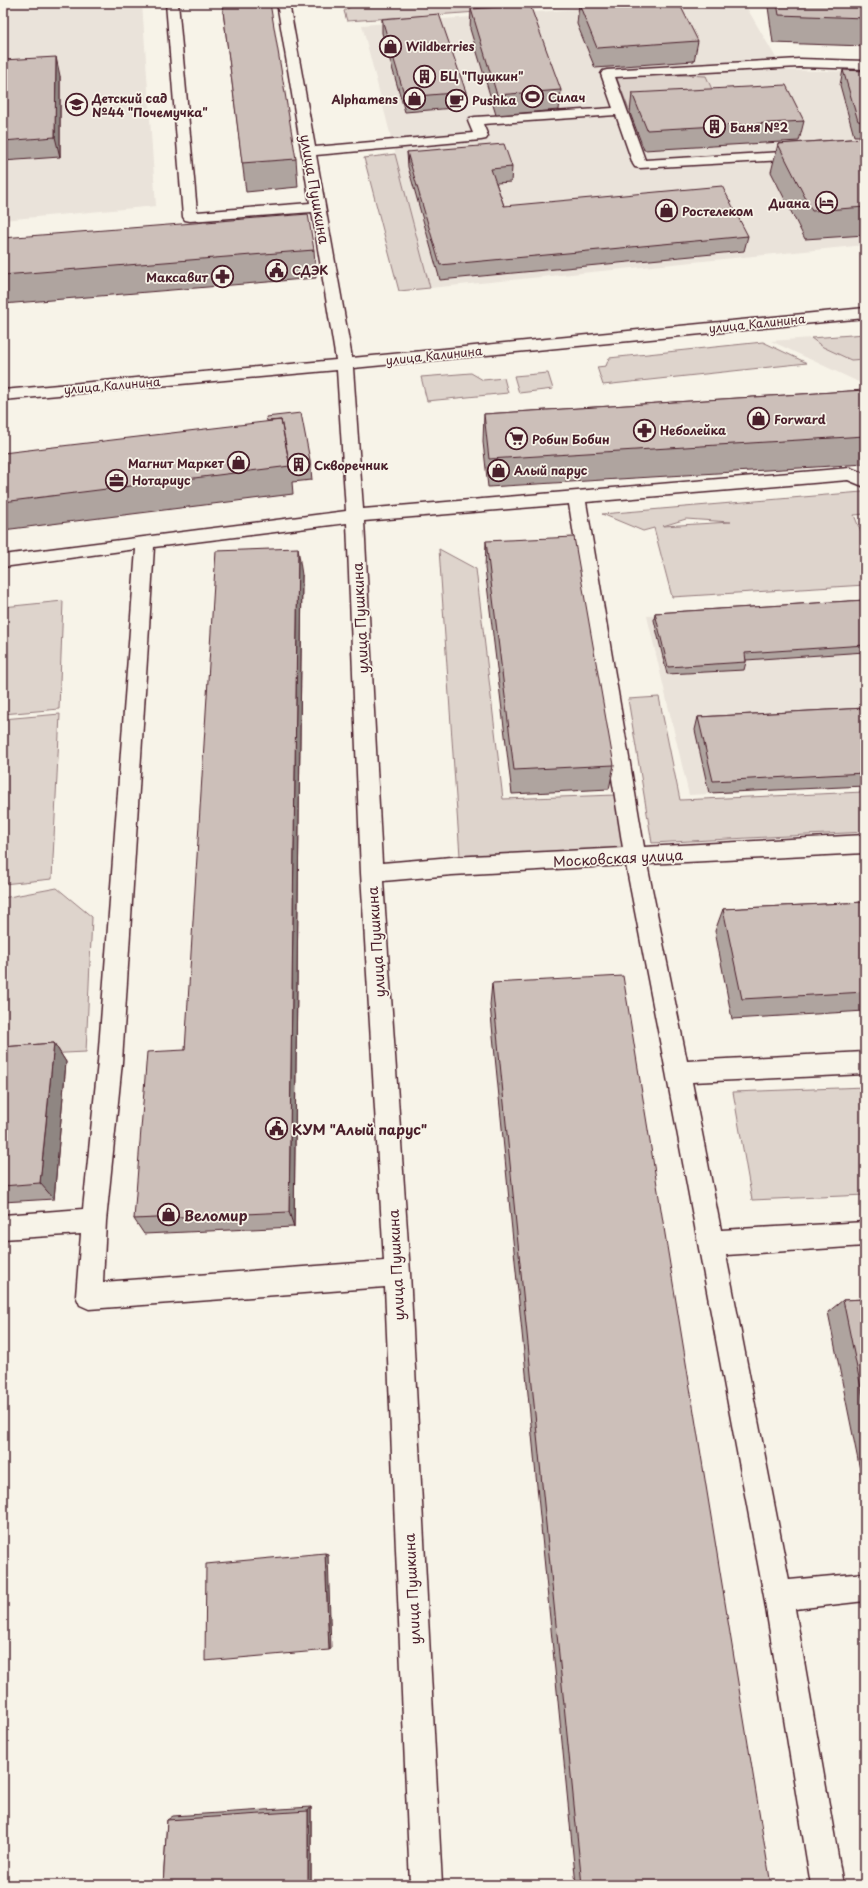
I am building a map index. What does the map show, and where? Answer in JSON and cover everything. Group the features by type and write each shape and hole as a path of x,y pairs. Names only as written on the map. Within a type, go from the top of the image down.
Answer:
{"street":[{"path":"172,3 190,217 318,207"},
{"name":"улица Пушкина","path":"283,3 345,364 355,516 372,873 397,1273 426,1885"},
{"path":"801,155 640,164 607,74 799,63 865,65"},
{"path":"309,152 481,136 475,121 621,111"},
{"name":"улица Калинина","path":"3,395 345,364 865,313"},
{"path":"3,561 355,516 850,474 865,481"},
{"path":"577,497 635,857 678,1072 778,1596 827,1885"},
{"path":"145,542 110,1062 88,1296 397,1273"},
{"name":"Московская улица","path":"372,873 452,866 865,844"},
{"path":"678,1072 865,1063"},
{"path":"3,1227 94,1221"},
{"path":"711,1243 865,1234"},
{"path":"778,1596 865,1587"}],"shaded area":[{"name":"Детский сад №44 \"Почемучка\"","path":"3,3 142,3 156,206 3,220"},
{"path":"357,3 608,3 347,21 344,11"},
{"path":"660,3 744,3 783,70 865,72 865,245 430,288 362,25"},
{"path":"616,76 706,76 719,105 629,110"},
{"path":"395,154 430,288 399,291 364,158"},
{"path":"865,334 865,385 771,341"},
{"path":"865,334 865,359 851,360 823,347 811,338"},
{"path":"763,342 807,363 603,385 597,367 606,366 609,358"},
{"path":"471,373 483,380 504,378 508,393 427,401 421,377"},
{"path":"548,373 553,389 519,393 514,376"},
{"path":"862,492 865,493 865,514 854,515 865,542 865,585 672,597 654,528 643,531 602,514","holes":["686,519 731,522 663,526"]},
{"path":"439,549 476,569 503,799 616,795 625,848 460,856"},
{"path":"63,601 59,709 3,714 3,607"},
{"path":"865,604 865,786 689,795 647,616"},
{"path":"659,697 680,800 864,792 865,832 652,843 628,699"},
{"path":"60,714 52,879 3,884 3,719"},
{"path":"57,888 92,917 86,1052 3,1056 3,898"},
{"path":"865,1087 865,1195 752,1200 733,1092"}],"building":[{"path":"222,3 270,3 296,159 242,163"},
{"path":"679,3 698,41 597,48 579,4"},
{"path":"777,3 865,3 865,18 779,15"},
{"path":"530,5 561,90 497,95 471,9"},
{"name":"БЦ \"Пушкин\"","path":"439,14 466,92 405,97 382,19"},
{"name":"Детский сад №44 \"Почемучка\"","path":"56,57 55,137 3,141 3,60"},
{"path":"843,70 865,71 865,122 858,121"},
{"path":"786,85 804,121 647,130 632,93"},
{"path":"865,138 865,207 812,211 778,144"},
{"name":"Ростелеком","path":"504,144 512,167 491,169 504,206 722,186 748,236 440,265 407,152"},
{"path":"308,214 314,250 3,275 3,238"},
{"path":"865,390 865,436 489,459 484,414"},
{"path":"301,413 310,460 289,462 281,420 267,421 266,417"},
{"path":"281,420 290,466 3,502 3,453"},
{"path":"574,537 614,765 514,770 486,541"},
{"path":"298,548 289,1212 134,1219 147,1052 185,1050 216,551"},
{"path":"865,600 865,645 745,653 746,662 668,667 655,613"},
{"path":"865,708 865,773 713,781 698,717"},
{"path":"865,902 865,992 742,999 723,909"},
{"path":"623,976 771,1885 582,1885 492,983"},
{"path":"54,1043 40,1183 3,1186 3,1047"},
{"path":"865,1299 865,1407 843,1300"},
{"path":"325,1553 329,1650 205,1661 206,1564"},
{"path":"308,1811 308,1885 163,1885 167,1820"}],"place":[{"name":"Wildberries","path":"391,46"},
{"name":"БЦ \"Пушкин\"","path":"425,76"},
{"name":"Силач","path":"532,97"},
{"name":"Alphamens","path":"414,99"},
{"name":"Pushka","path":"456,100"},
{"name":"Детский сад №44 \"Почемучка\"","path":"76,105"},
{"name":"Баня №2","path":"714,127"},
{"name":"Диана","path":"826,203"},
{"name":"Ростелеком","path":"667,211"},
{"name":"СДЭК","path":"276,270"},
{"name":"Максавит","path":"223,277"},
{"name":"Forward","path":"759,419"},
{"name":"Неболейка","path":"644,430"},
{"name":"Робин Бобин","path":"516,439"},
{"name":"Магнит Маркет","path":"239,463"},
{"name":"Скворечник","path":"298,465"},
{"name":"Алый парус","path":"498,470"},
{"name":"Нотариус","path":"117,480"},
{"name":"КУМ \"Алый парус\"","path":"276,1129"},
{"name":"Веломир","path":"168,1215"}]}
